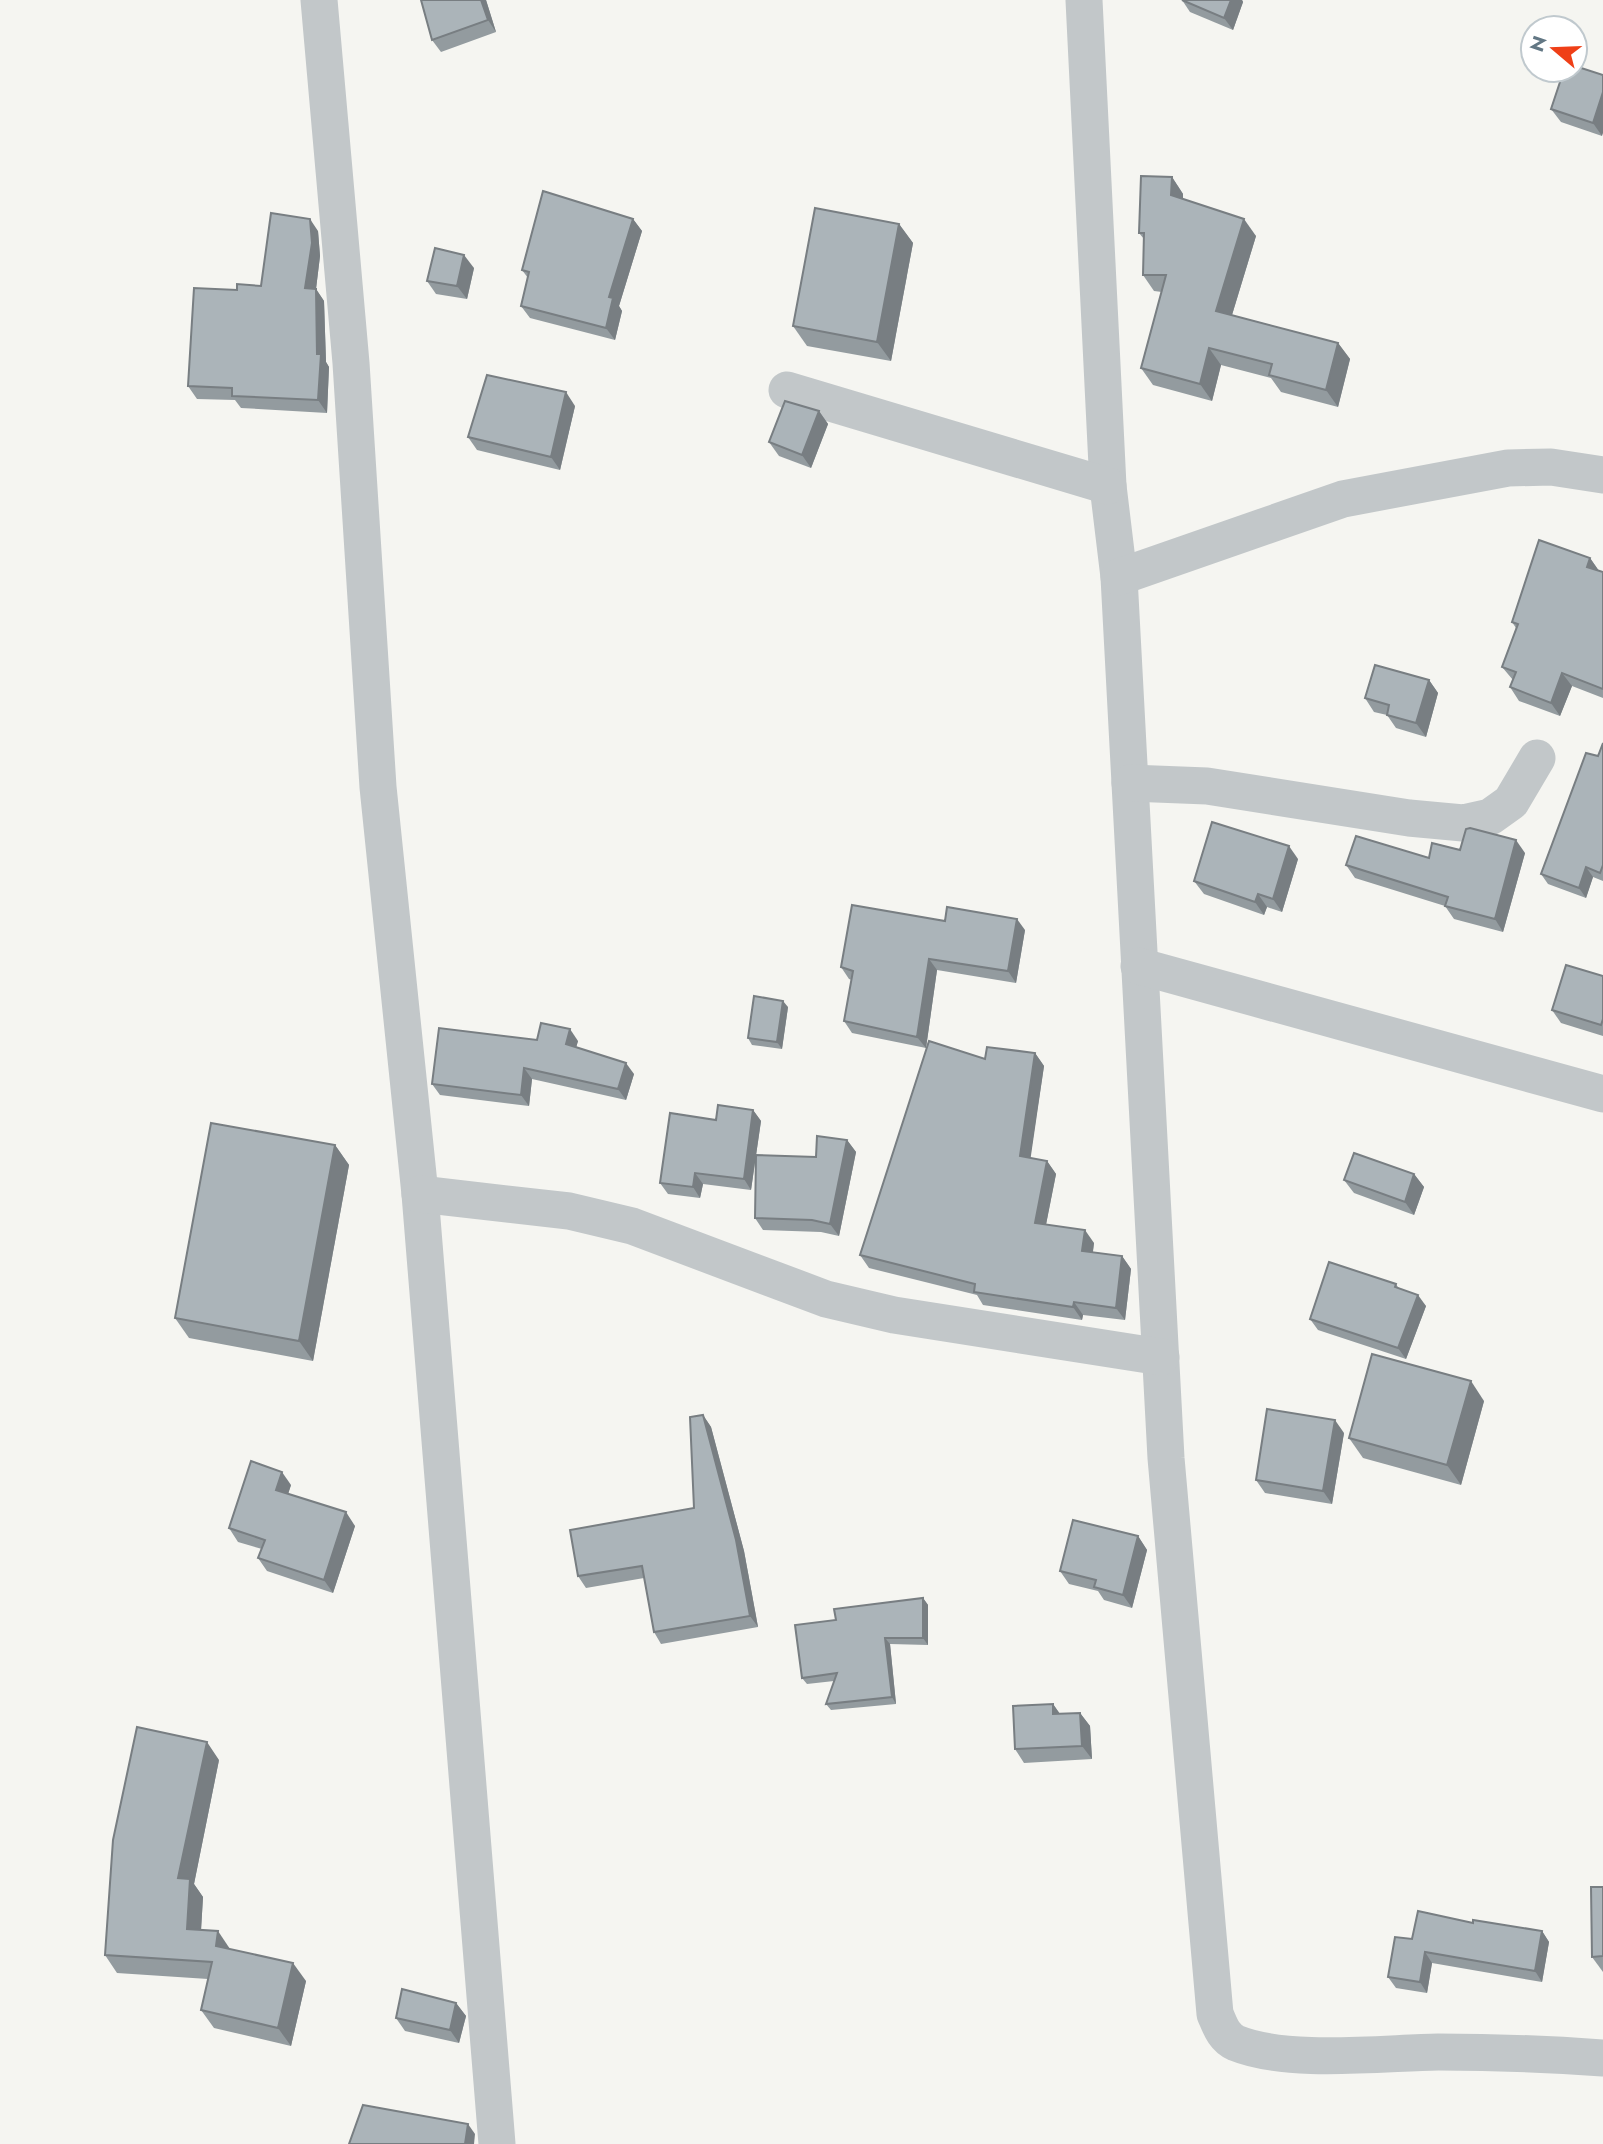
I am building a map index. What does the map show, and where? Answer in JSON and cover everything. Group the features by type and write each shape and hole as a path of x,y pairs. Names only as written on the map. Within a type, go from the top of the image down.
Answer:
{"street":[{"path":"319,0 351,363 378,787 420,1194 497,2144"},
{"path":"1084,0 1108,486 1118,577 1161,1357 1178,1613 1198,1794 1215,2014 1224,2035 1234,2042 1264,2050 1308,2054 1448,2052 1603,2058"},
{"path":"787,390 1108,486"},
{"path":"1118,577 1343,499 1507,468 1551,467 1603,475"},
{"path":"1130,783 1207,786 1409,818 1463,823 1490,817 1511,802 1537,758"},
{"path":"1139,966 1603,1094"},
{"path":"420,1194 569,1211 632,1226 826,1299 894,1315 1161,1357"}],"building":[{"path":"421,0 481,0 488,20 432,40"},
{"path":"1182,0 1231,0 1224,18"},
{"path":"1589,70 1603,75 1603,92 1593,123 1551,109 1559,84 1589,84"},
{"path":"1141,176 1172,177 1171,195 1244,219 1216,311 1338,343 1326,390 1269,375 1272,364 1209,348 1200,384 1141,368 1166,275 1143,275 1144,233 1139,233"},
{"path":"543,191 633,219 609,297 613,298 606,328 521,306 529,272 522,270"},
{"path":"815,208 899,224 877,342 793,326"},
{"path":"271,213 310,219 312,243 305,288 316,289 317,354 321,354 318,400 232,396 232,388 188,386 194,288 237,290 237,284 261,286"},
{"path":"435,248 464,255 457,286 427,281"},
{"path":"487,375 566,392 551,457 468,437"},
{"path":"785,401 819,411 802,455 769,442"},
{"path":"1539,540 1590,558 1587,567 1603,572 1603,689 1562,673 1551,703 1510,687 1516,672 1502,667 1518,624 1512,622"},
{"path":"1375,665 1429,680 1416,723 1387,715 1389,705 1365,698"},
{"path":"1603,743 1603,865 1600,873 1586,867 1579,888 1541,874 1586,753 1598,756"},
{"path":"1212,822 1289,846 1273,899 1258,894 1255,902 1194,881"},
{"path":"1466,829 1516,840 1495,919 1445,906 1448,897 1346,865 1356,836 1429,858 1432,843 1460,850"},
{"path":"852,905 945,921 947,907 1017,919 1008,971 929,959 917,1037 844,1021 853,971 841,967"},
{"path":"1566,965 1603,976 1601,1025 1552,1010"},
{"path":"754,996 783,1001 777,1042 748,1038"},
{"path":"541,1023 570,1029 566,1044 626,1063 618,1089 524,1068 521,1095 432,1084 439,1028 537,1040"},
{"path":"929,1041 985,1059 987,1047 1035,1053 1020,1156 1047,1161 1035,1223 1085,1230 1082,1251 1122,1256 1116,1308 1074,1302 1073,1307 974,1292 975,1284 860,1255"},
{"path":"718,1105 753,1110 744,1179 695,1173 693,1187 660,1183 670,1113 716,1120"},
{"path":"211,1123 335,1145 299,1341 175,1318"},
{"path":"817,1136 847,1140 830,1224 812,1220 755,1218 756,1155 816,1157"},
{"path":"1354,1153 1414,1174 1405,1202 1344,1180"},
{"path":"1329,1262 1396,1284 1395,1287 1418,1295 1398,1348 1310,1319"},
{"path":"1372,1354 1471,1381 1447,1465 1349,1438"},
{"path":"1267,1409 1335,1420 1323,1491 1256,1480"},
{"path":"703,1415 736,1540 750,1616 654,1632 642,1566 578,1576 570,1530 694,1508 690,1417"},
{"path":"251,1461 282,1472 276,1490 346,1512 324,1580 258,1558 265,1540 229,1528"},
{"path":"1073,1520 1138,1536 1123,1595 1094,1587 1096,1580 1060,1571"},
{"path":"923,1598 923,1638 885,1638 892,1697 826,1704 837,1673 802,1678 795,1625 836,1620 834,1609"},
{"path":"1053,1704 1053,1714 1080,1713 1082,1746 1015,1749 1013,1706"},
{"path":"137,1727 207,1742 178,1878 190,1879 187,1929 218,1931 216,1946 293,1963 278,2028 201,2010 212,1962 105,1955 113,1840"},
{"path":"1591,1887 1603,1887 1603,1956 1592,1957"},
{"path":"1418,1911 1473,1923 1473,1920 1542,1931 1535,1971 1425,1952 1420,1982 1388,1977 1395,1937 1412,1939"},
{"path":"402,1989 456,2003 450,2030 396,2018"},
{"path":"363,2105 468,2124 465,2144 349,2144"}]}
